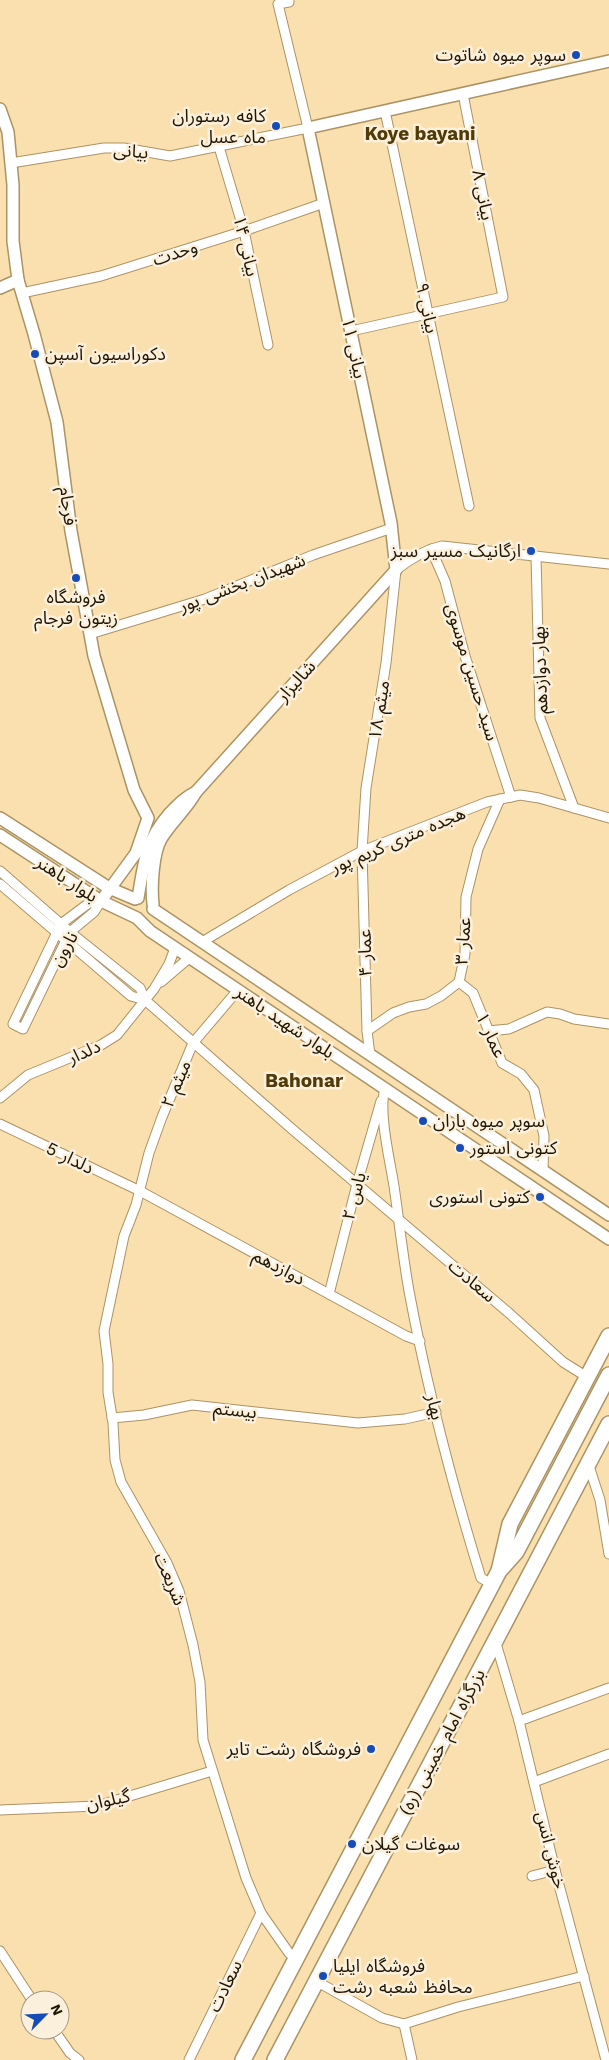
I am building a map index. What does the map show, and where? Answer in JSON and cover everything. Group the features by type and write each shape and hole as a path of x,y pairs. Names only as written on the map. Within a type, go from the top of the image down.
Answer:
{"highway":[{"name":"بزرگراه امام خمینی (ره)","path":"496,1578 510,1524 609,1336"},
{"path":"597,1359 609,1374"},
{"name":"بزرگراه امام خمینی (ره)","path":"243,2060 496,1578 519,1546 609,1374"},
{"name":"بزرگراه امام خمینی (ره)","path":"275,2060 609,1424"}],"street":[{"path":"289,1 278,4 308,128 609,61"},
{"name":"بیانی ۸","path":"428,314 503,297 462,94"},
{"name":"فرجام","path":"0,109 8,132 13,185 13,242 18,280 56,422 71,531 90,634 103,687 134,790 148,818"},
{"name":"بیانی ۹","path":"385,111 469,506"},
{"name":"بیانی","path":"11,163 104,148 124,148 170,156 308,128"},
{"name":"بیانی ۱۱","path":"308,128 392,528 396,570"},
{"name":"بیانی ۱۴","path":"219,147 244,231 268,345"},
{"name":"وحدت","path":"22,293 101,276 244,231 324,203"},
{"path":"0,288 18,280"},
{"path":"351,331 428,314"},
{"name":"شهیدان بخشی پور","path":"90,634 205,599 313,555 392,528"},
{"path":"396,570 409,559 442,546 609,564"},
{"name":"سید حسین موسوی","path":"431,549 445,581 465,656 511,797"},
{"name":"بهار دوازدهم","path":"536,556 540,718 574,808"},
{"name":"شالیزار","path":"137,898 150,840 192,800 196,792 396,570"},
{"name":"میثم ۱۸","path":"362,851 366,788 386,663 396,570"},
{"name":"هجده متری کریم پور","path":"202,942 290,890 362,851 487,802 520,795 539,798 609,818"},
{"name":"عمار ۳","path":"367,1030 393,1013 426,1004 441,996 459,982 465,954 466,897 478,849 500,799"},
{"name":"بلوار باهنر","path":"0,818 109,888 137,898"},
{"path":"101,901 136,853 148,818 162,830"},
{"name":"شالیزار","path":"153,906 155,856 162,830"},
{"name":"بلوار باهنر","path":"0,835 101,901 137,918"},
{"name":"عمار ۴","path":"362,851 367,1030 370,1055"},
{"path":"0,871 61,924 68,936"},
{"path":"0,884 56,933 68,936"},
{"path":"144,897 149,899 153,906 148,917 137,918 132,909 137,898 144,897"},
{"name":"نارون","path":"101,901 94,912 68,936 23,1028 13,1024 61,924 90,903 101,901"},
{"name":"بلوار شهید باهنر","path":"153,906 202,942 609,1215"},
{"name":"بلوار شهید باهنر","path":"137,918 150,931 238,990 383,1093 482,1154 609,1239"},
{"name":"سعادت","path":"68,936 140,988 145,1000 193,1043 509,1313 563,1362 587,1377"},
{"path":"154,989 169,964 175,948"},
{"path":"154,989 190,958"},
{"name":"عمار ۱","path":"459,982 473,993 502,1063 521,1074 534,1090 544,1136 543,1171"},
{"name":"دلدار","path":"0,1098 28,1075 100,1045 117,1035 154,989"},
{"name":"میثم ۲","path":"140,1191 149,1153 193,1043 238,990"},
{"path":"488,1031 510,1029 547,1012 574,1019 609,1024"},
{"name":"یاس ۲","path":"329,1294 383,1093"},
{"name":"بهار","path":"383,1093 409,1290 436,1412 460,1510 481,1578 496,1578"},
{"name":"دلدار 5","path":"0,1124 140,1191"},
{"path":"482,1154 494,1138"},
{"path":"531,1187 543,1171"},
{"name":"دوازدهم","path":"140,1191 406,1336 420,1341"},
{"name":"شریعت","path":"140,1191 124,1236 104,1331 115,1460 121,1482 167,1563 179,1590 200,1682 202,1740 246,1878 261,1913 289,1953 296,1959"},
{"name":"بیستم","path":"112,1418 144,1415 192,1405 358,1423 404,1419 436,1412"},
{"path":"588,1463 600,1500 609,1554"},
{"name":"خوش انس","path":"495,1640 519,1721 606,2060"},
{"path":"519,1721 609,1688"},
{"path":"534,1782 609,1754"},
{"name":"گیلوان","path":"0,1810 97,1806 212,1771"},
{"path":"532,1876 556,1870"},
{"name":"سعادت","path":"189,2060 261,1913"},
{"path":"0,1951 25,1990"},
{"path":"316,1981 382,2018 404,2024 458,2007 584,1976"},
{"path":"404,2024 412,2060"},
{"path":"61,2040 70,2053 79,2060"}],"place":[{"name":"سوپر میوه شاتوت","path":"576,55"},
{"name":"کافه رستوران ماه عسل","path":"276,126"},
{"name":"دکوراسیون آسپن","path":"35,354"},
{"name":"ارگانیک مسیر سبز","path":"531,551"},
{"name":"فروشگاه زیتون فرجام","path":"76,578"},
{"name":"سوپر میوه باران","path":"423,1121"},
{"name":"کتونی استور","path":"460,1148"},
{"name":"کتونی استوری","path":"540,1197"},
{"name":"فروشگاه رشت تاير","path":"371,1749"},
{"name":"سوغات گیلان","path":"352,1844"},
{"name":"فروشگاه ایلیا محافظ شعبه رشت","path":"323,1976"}],"district":[{"name":"Koye bayani","path":"420,133"},
{"name":"Bahonar","path":"304,1080"}]}
